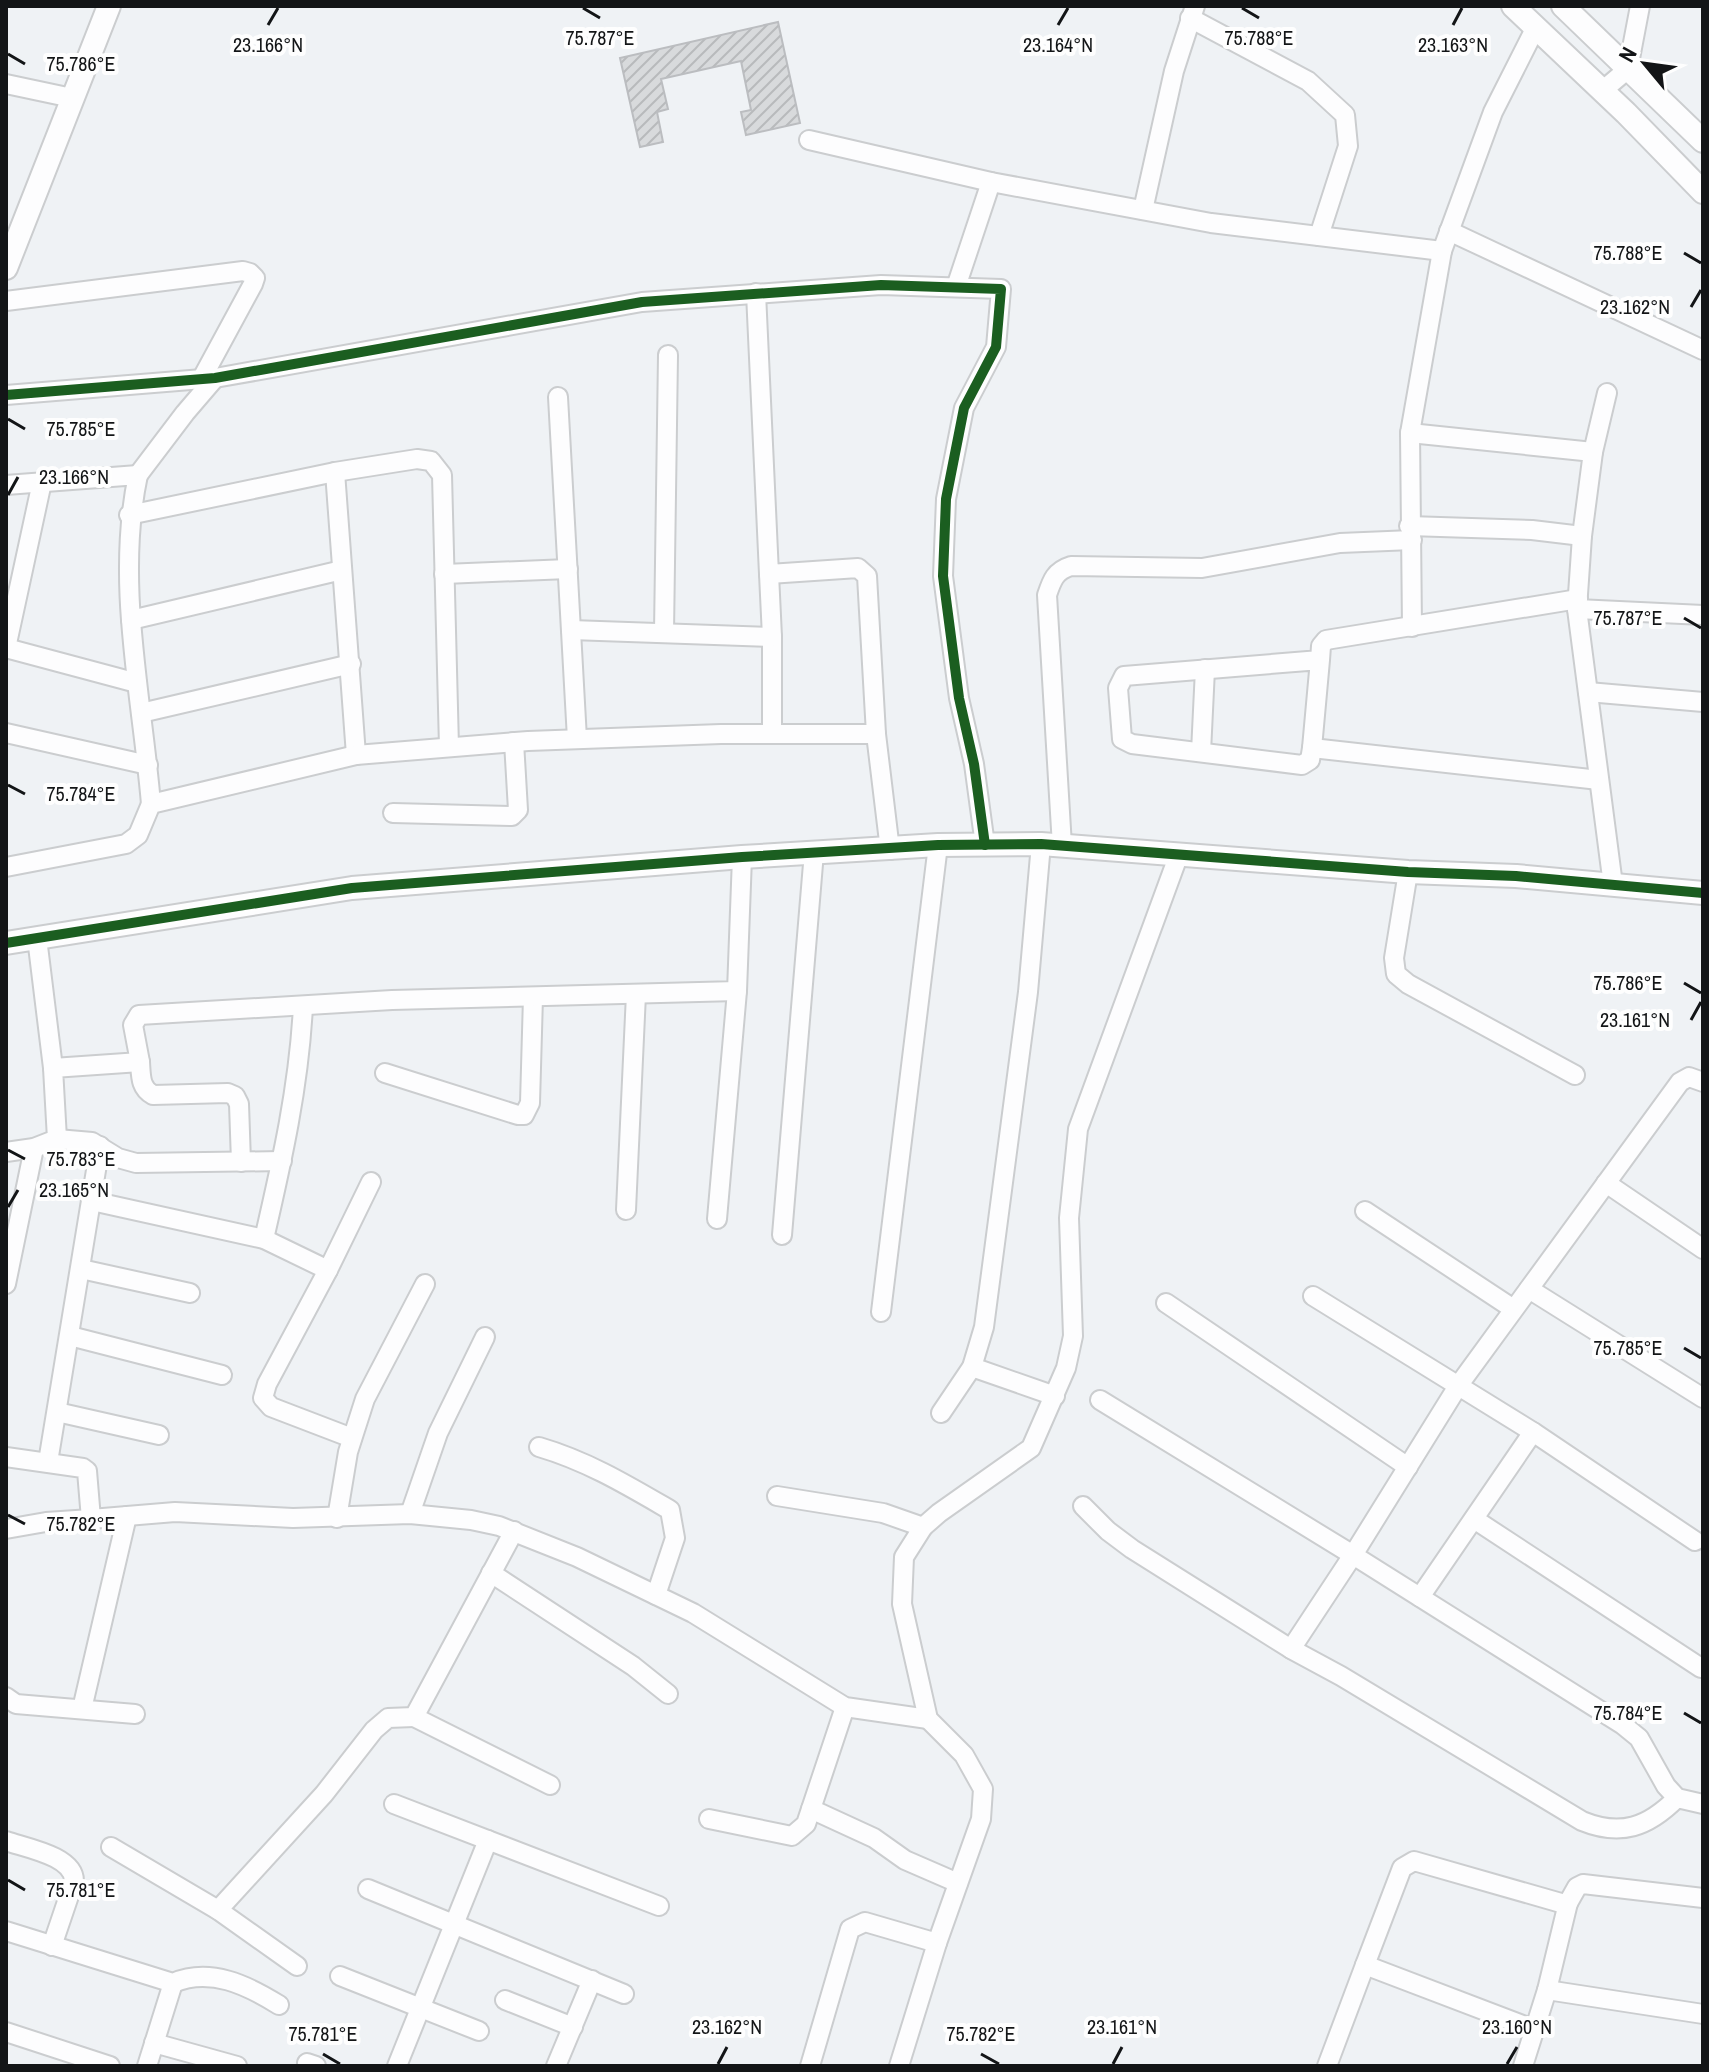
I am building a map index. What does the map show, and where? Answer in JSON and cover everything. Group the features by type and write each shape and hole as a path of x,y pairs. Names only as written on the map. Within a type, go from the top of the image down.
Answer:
{"street":[{"path":"1513,6 1703,192"},
{"path":"1563,6 1703,141"},
{"path":"1602,91 1628,69 1640,6"},
{"path":"6,268 104,7"},
{"path":"1143,210 1174,71 1192,12 1308,81 1345,115 1348,146 1319,236"},
{"path":"1412,627 1410,433 1442,251 1493,112 1535,29"},
{"path":"6,84 72,98"},
{"path":"809,140 991,182 1211,223 1442,251"},
{"path":"956,287 991,182"},
{"path":"1449,231 1703,350"},
{"path":"6,301 243,271 255,278 208,379 138,475 129,515 131,620 151,804 138,835 126,844 6,867"},
{"path":"6,395 208,379 642,302 881,285 1001,289 996,347 964,408 946,499 943,576 959,698 974,764 985,845"},
{"path":"756,293 772,637 772,734"},
{"path":"664,632 668,355"},
{"path":"1607,393 1593,452 1577,604 1613,885"},
{"path":"558,397 577,739"},
{"path":"1410,433 1593,452"},
{"path":"129,515 335,472 417,459 431,461 442,475 449,747"},
{"path":"335,472 356,755"},
{"path":"6,485 138,475"},
{"path":"42,482 6,648 137,683"},
{"path":"941,1413 972,1367 984,1327 1028,992 1052,845 1047,595 1060,569 1071,566 1202,568 1411,533 1532,530 1582,536"},
{"path":"769,574 858,568 867,576 876,734 890,850"},
{"path":"444,574 568,569"},
{"path":"131,620 342,570"},
{"path":"1320,660 1124,676 1118,688 1122,739 1125,742 1302,765 1310,760 1312,748 1320,660 1321,646 1328,638 1577,604 1703,615"},
{"path":"571,630 772,637"},
{"path":"141,713 351,664"},
{"path":"1201,752 1205,669"},
{"path":"1588,692 1703,702"},
{"path":"6,733 148,765"},
{"path":"151,804 356,755 577,739 876,734"},
{"path":"393,813 512,816 518,810 514,742"},
{"path":"1312,748 1599,780"},
{"path":"881,1312 938,845"},
{"path":"6,943 352,888 938,845 1052,845 1408,872 1516,876 1703,893"},
{"path":"782,1235 814,852"},
{"path":"899,2066 937,1943 981,1819 983,1789 964,1755 928,1719 902,1604 904,1557 923,1527 939,1513 1031,1448 1066,1368 1073,1336 1069,1218 1078,1129 1179,854"},
{"path":"717,1219 737,991 742,857"},
{"path":"1408,872 1394,958 1396,974 1408,984 1575,1075"},
{"path":"37,938 53,1068 57,1139"},
{"path":"241,1162 239,1104 235,1096 228,1093 153,1095 142,1086 133,1025 139,1015 392,1000 737,991"},
{"path":"626,1210 636,994"},
{"path":"385,1073 524,1115 530,1103 533,997"},
{"path":"264,1239 300,1066 303,1006"},
{"path":"53,1068 140,1062"},
{"path":"1291,1649 1458,1386 1512,1308 1680,1082 1689,1077 1703,1082"},
{"path":"6,1152 34,1148 57,1139 92,1142 118,1158 136,1163 282,1161"},
{"path":"48,1462 100,1146"},
{"path":"6,1284 34,1148"},
{"path":"352,1438 271,1407 263,1398 267,1384 371,1182"},
{"path":"1606,1183 1703,1248"},
{"path":"92,1201 264,1239 328,1270"},
{"path":"1365,1211 1512,1308"},
{"path":"81,1269 190,1293"},
{"path":"337,1518 352,1438 365,1399 425,1284"},
{"path":"1529,1289 1703,1398"},
{"path":"1313,1296 1533,1432 1695,1541"},
{"path":"1166,1303 1408,1467"},
{"path":"70,1336 222,1375"},
{"path":"410,1514 438,1433 485,1337"},
{"path":"972,1367 1055,1396"},
{"path":"1100,1400 1623,1725 1639,1738 1666,1786 1689,1801"},
{"path":"57,1412 159,1435"},
{"path":"1420,1597 1533,1432"},
{"path":"539,1447 568,1455 611,1475 670,1510 675,1538 656,1595"},
{"path":"6,1457 78,1465 87,1471 91,1519"},
{"path":"777,1496 883,1513 923,1527"},
{"path":"1083,1506 1132,1549 1291,1649 1591,1825 1619,1829 1639,1825 1689,1801"},
{"path":"6,1529 46,1522 175,1512 337,1518 410,1514 471,1520 507,1529 693,1613 845,1707 928,1719"},
{"path":"82,1709 127,1516"},
{"path":"1474,1519 1701,1668"},
{"path":"414,1717 491,1573 507,1529"},
{"path":"491,1573 633,1666 668,1694"},
{"path":"6,1697 16,1704 135,1714"},
{"path":"709,1819 792,1836 806,1824 845,1707"},
{"path":"218,1910 324,1794 374,1730 388,1718 414,1717 550,1785"},
{"path":"394,1804 659,1906"},
{"path":"811,1809 874,1838 905,1860 958,1883"},
{"path":"397,2066 488,1840"},
{"path":"6,1841 69,1865 74,1872 74,1881 52,1946"},
{"path":"111,1847 218,1910 297,1966"},
{"path":"1327,2066 1402,1868 1414,1861 1568,1903"},
{"path":"1523,2066 1547,1990 1568,1903 1577,1887 1583,1884 1703,1898"},
{"path":"368,1889 624,1994"},
{"path":"810,2066 850,1929 865,1922 937,1943"},
{"path":"6,1931 173,1983 186,1978 218,1978 251,1988 279,2005"},
{"path":"1365,1965 1533,2029"},
{"path":"340,1976 479,2031"},
{"path":"556,2066 592,1980"},
{"path":"147,2066 173,1983"},
{"path":"1547,1990 1703,2014"},
{"path":"505,2000 573,2027"},
{"path":"6,2032 110,2066"},
{"path":"154,2043 237,2066"}],"building":[{"path":"778,22 800,123 746,135 741,112 751,110 741,61 661,79 668,109 657,112 663,142 640,147 620,58"}],"cycle path":[{"path":"6,395 215,378 642,302 881,285 1001,289 996,347 964,408 946,499 943,576 959,698 974,764 985,845"},
{"path":"6,943 352,888 938,845 1041,844 1408,872 1516,876 1703,893"}]}
